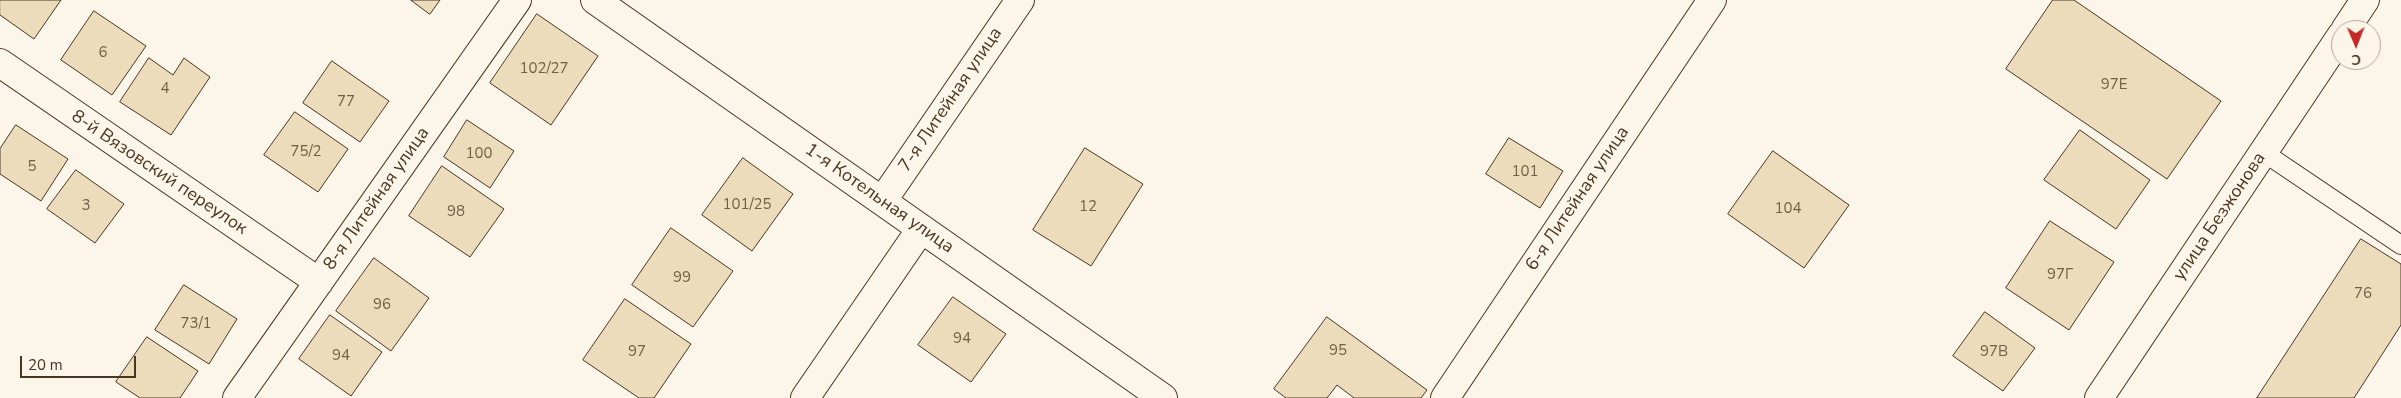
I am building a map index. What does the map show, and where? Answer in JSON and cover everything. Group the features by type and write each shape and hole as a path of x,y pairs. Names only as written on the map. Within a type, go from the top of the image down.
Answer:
{"street":[{"name":"8-я Литейная улица","path":"237,398 517,0"},
{"name":"1-я Котельная улица","path":"595,0 1163,398"},
{"name":"7-я Литейная улица","path":"883,200 1020,0"},
{"name":"6-я Литейная улица","path":"1445,398 1712,0"},
{"path":"2352,20 2365,0"},
{"name":"улица Безжонова","path":"2099,398 2331,51"},
{"name":"8-й Вязовский переулок","path":"0,63 319,282"},
{"path":"805,398 921,229"}],"lane":[{"path":"2263,152 2401,244"}],"building":[{"path":"0,0 61,0 34,39 0,15"},
{"path":"411,0 440,0 430,14"},
{"path":"2053,0 2074,0 2221,101 2167,179 2006,69"},
{"path":"94,11 146,46 112,95 61,60"},
{"path":"537,14 598,56 551,125 490,83"},
{"path":"149,58 173,75 184,58 210,77 171,135 120,102"},
{"path":"332,61 389,101 360,142 303,103"},
{"path":"295,112 348,149 318,192 264,155"},
{"path":"467,120 514,151 490,188 444,157"},
{"path":"16,125 68,159 41,201 0,174 0,149"},
{"path":"2080,130 2150,180 2116,229 2044,180"},
{"path":"1509,138 1563,171 1540,208 1486,174"},
{"path":"1085,148 1143,184 1091,266 1033,230"},
{"path":"1773,151 1849,205 1804,268 1728,214"},
{"path":"743,158 793,194 752,251 702,215"},
{"path":"442,166 504,209 470,257 409,216"},
{"path":"76,170 124,204 95,243 47,209"},
{"path":"2050,221 2114,262 2069,330 2006,288"},
{"path":"671,228 733,271 693,327 632,285"},
{"path":"2361,239 2401,264 2401,325 2354,398 2257,398"},
{"path":"374,258 429,298 391,351 336,311"},
{"path":"184,285 237,319 209,364 155,330"},
{"path":"953,297 1006,334 971,382 918,345"},
{"path":"625,299 691,344 654,398 639,398 583,360"},
{"path":"1985,312 2035,348 2003,391 1953,356"},
{"path":"330,315 382,352 351,396 299,359"},
{"path":"1327,317 1427,390 1421,398 1354,398 1337,385 1327,398 1286,398 1274,389"},
{"path":"147,337 198,371 180,398 140,398 116,382"}]}
